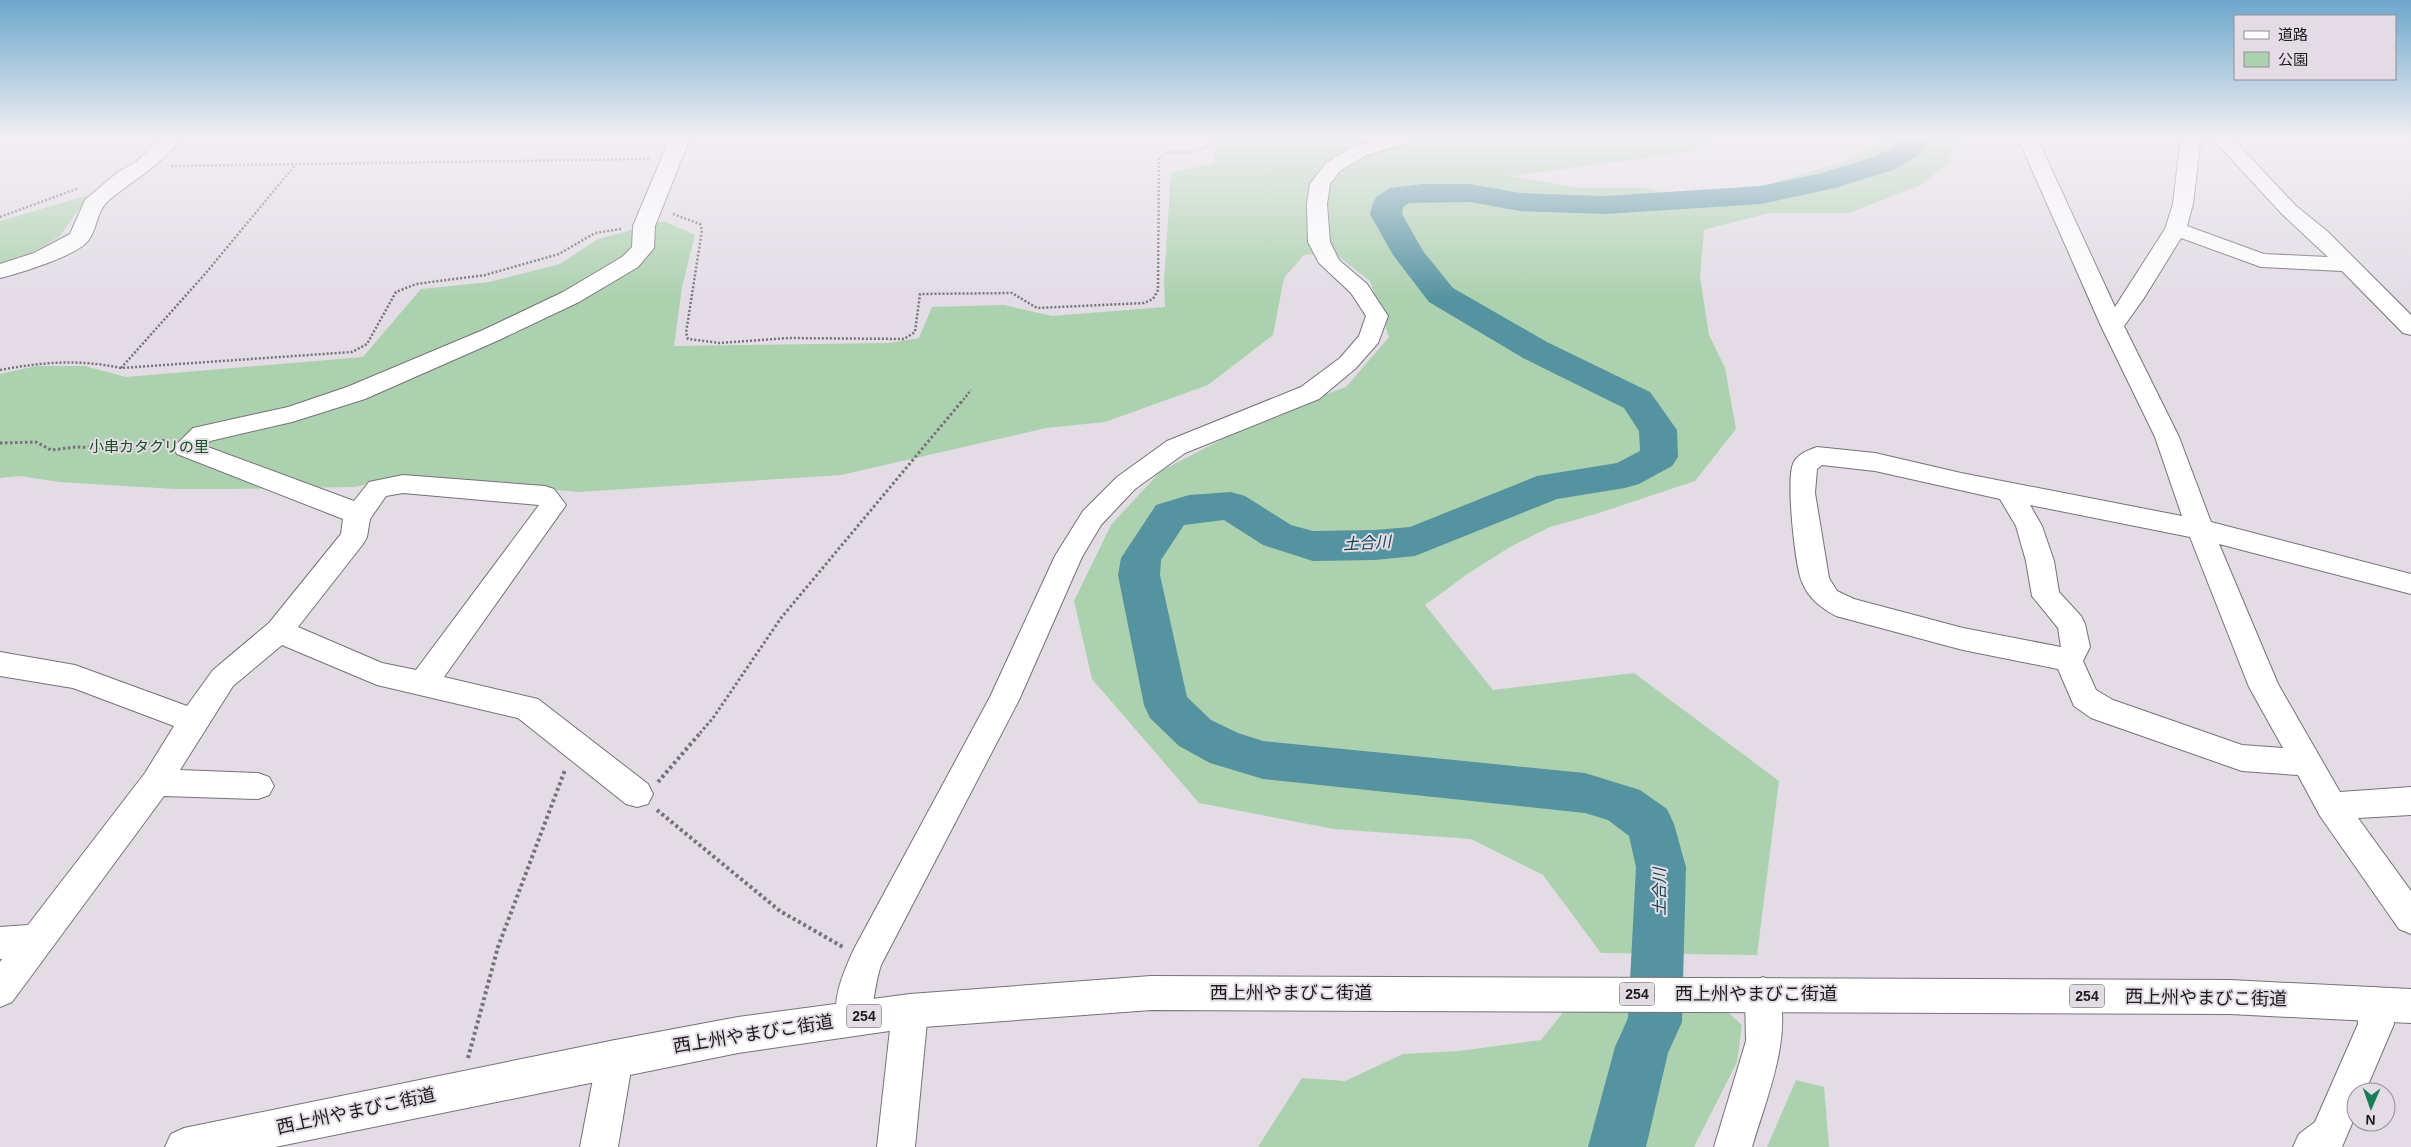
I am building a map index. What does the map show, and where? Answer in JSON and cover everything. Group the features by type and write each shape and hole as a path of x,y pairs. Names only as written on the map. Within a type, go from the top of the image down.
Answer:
{"main road":[{"path":"0,271 42,258 79,238 92,204 108,192"},
{"path":"357,517 350,510 199,455 186,448 202,434 292,414 356,393 490,335 571,297 630,262 643,248 647,218 657,192"},
{"path":"853,1017 858,982 866,960 1004,700 1068,556 1092,518 1126,483 1176,447 1310,393 1348,363 1370,338 1376,316 1359,289 1330,263 1319,242 1317,204 1319,192"},
{"path":"2051,192 2112,326 2167,437 2200,529 2264,687 2331,806 2411,918"},
{"path":"2112,326 2133,298 2176,229 2184,192"},
{"path":"2272,192 2411,328"},
{"path":"2176,229 2261,260 2347,265"},
{"path":"2068,660 1963,639 1846,608 1827,598 1816,580 1802,493 1805,465 1817,456 1875,462 2200,529 2411,584"},
{"path":"0,990 156,782 223,678 279,631 354,538 357,517 378,488 404,484 545,495 553,505 423,684"},
{"path":"2009,491 2029,526 2040,561 2046,596 2071,624 2076,647 2068,660"},
{"path":"279,631 378,673 527,708 640,796"},
{"path":"2068,660 2085,698 2102,708 2242,758 2306,763"},
{"path":"0,664 75,677 193,722"},
{"path":"156,782 258,786"},
{"path":"2331,806 2411,801"},
{"path":"0,943 36,940"},
{"name":"西上州やまびこ街道","path":"184,1147 615,1058 738,1035 853,1017 910,1011 1151,993 2230,996 2411,1006"},
{"path":"1732,1147 1764,1041 1763,994"},
{"path":"2312,1147 2328,1135 2376,1024 2375,1004"},
{"path":"896,1147 910,1011"},
{"path":"599,1147 615,1058"}],"path":[{"path":"0,217 69,192"},
{"path":"121,368 205,274 274,192"},
{"path":"0,370 42,361 88,361 121,368 352,352 367,344 396,292 416,284 485,275 559,254 595,233 647,218 664,211 700,224 702,230 686,333 688,339 715,342 773,339 904,339 915,332 920,294 1012,292 1029,306 1037,308 1144,303 1152,300 1158,290 1159,192"},
{"path":"866,960 780,911 640,796 713,718 781,618 971,390"},
{"path":"0,443 36,442 51,450 76,447 125,448 163,440 194,440"},
{"path":"460,1090 498,947 566,765 579,749"}],"green space":[{"name":"小串カタクリの里","path":"1170,192 1904,192 1849,213 1769,213 1704,230 1700,277 1709,335 1725,368 1736,429 1695,481 1550,527 1510,547 1469,573 1425,605 1493,690 1634,673 1779,781 1757,955 1601,953 1543,875 1471,839 1334,829 1199,803 1092,679 1074,601 1111,525 1161,471 1271,414 1346,387 1389,337 1370,281 1334,253 1304,255 1284,278 1273,335 1208,385 1105,422 1046,428 841,475 578,492 403,475 355,487 231,489 175,489 59,482 20,476 0,478 0,374 36,366 85,366 126,377 363,357 421,289 489,282 560,264 598,239 664,221 695,235 682,287 674,346 889,343 919,338 932,307 1004,305 1052,316 1165,307 1164,281"},
{"path":"89,195 59,237 0,271 0,221"},
{"path":"1723,1008 1742,1025 1737,1062 1694,1147 1258,1147 1302,1078 1345,1081 1403,1054 1459,1051 1541,1040 1565,1010 1683,1012"},
{"path":"1796,1080 1824,1087 1829,1147 1767,1147"}],"waterway":[{"name":"土合川","path":"1617,1147 1642,1047 1655,1022 1661,867 1650,824 1623,804 1585,793 1263,760 1226,749 1195,733 1166,705 1139,575 1141,558 1170,515 1189,509 1231,506 1277,535 1313,546 1375,545 1415,541 1551,486 1625,475 1659,457 1658,430 1637,400 1535,350 1441,295 1409,255 1386,214 1388,203 1401,195 1470,193 1520,202 1605,205 1761,195 1778,192"}]}
